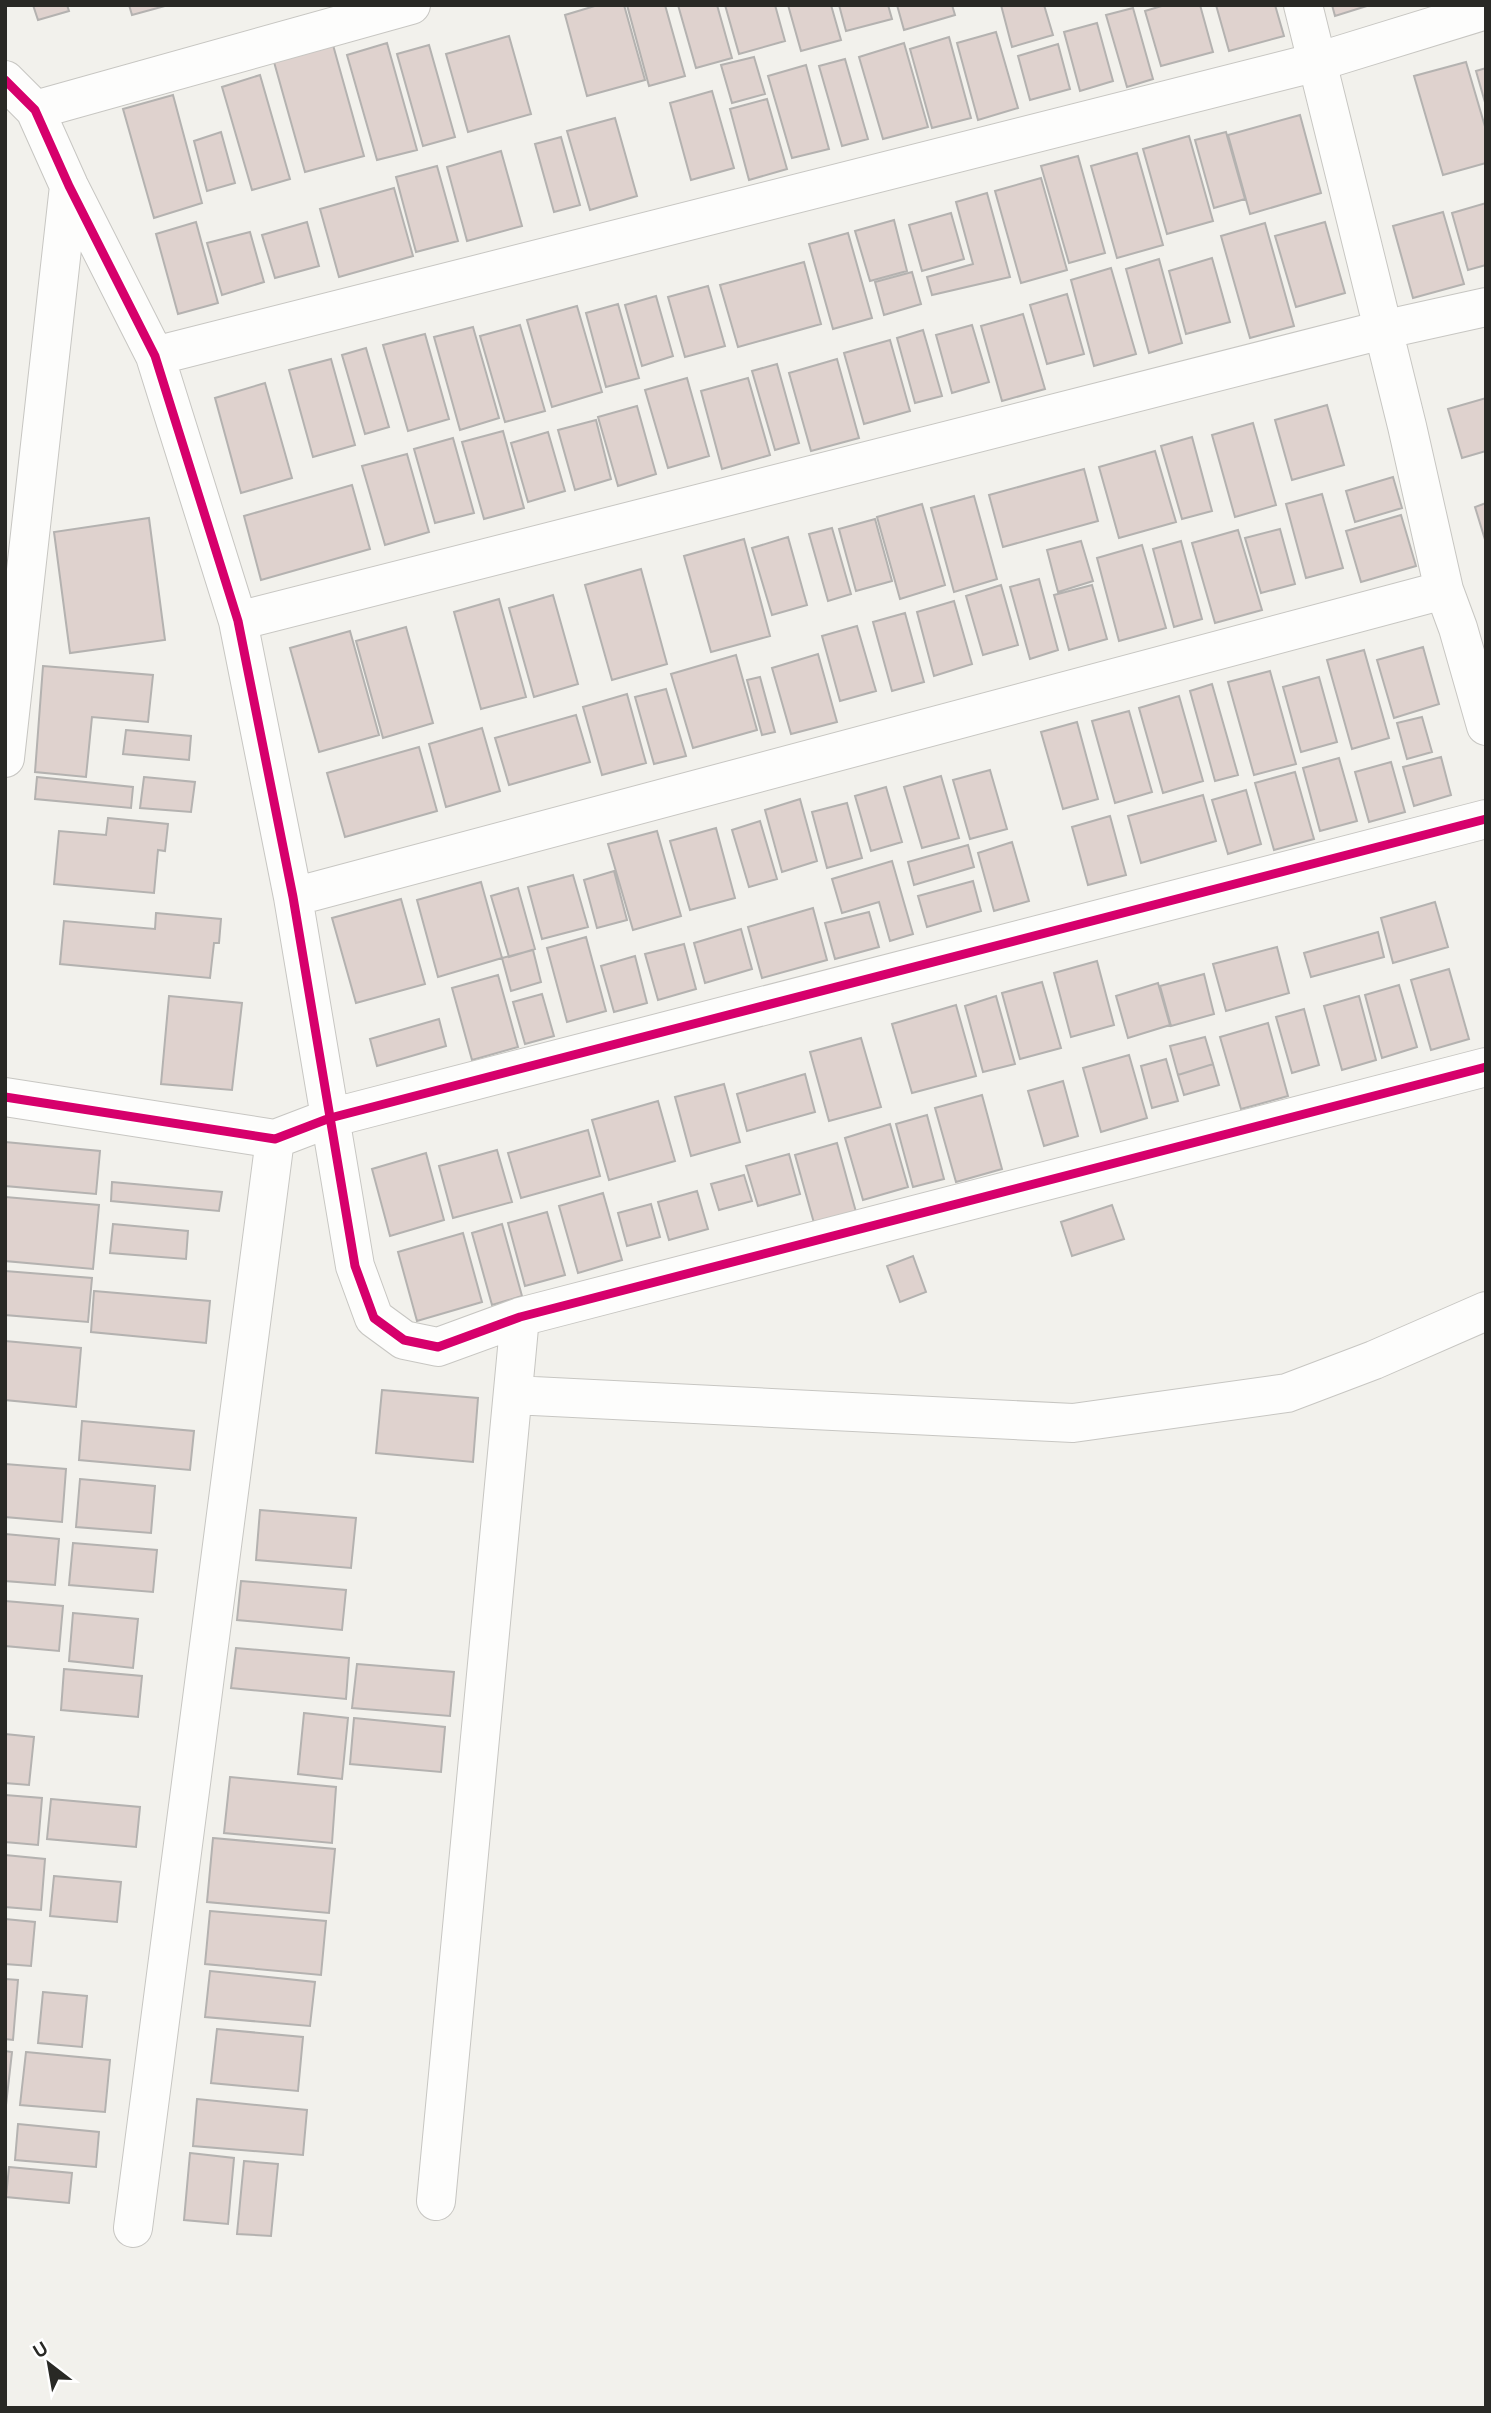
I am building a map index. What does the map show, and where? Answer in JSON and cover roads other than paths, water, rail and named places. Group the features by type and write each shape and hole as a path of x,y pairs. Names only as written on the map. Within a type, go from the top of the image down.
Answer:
{"street":[{"path":"36,110 411,5"},
{"path":"1303,5 1444,590 1472,623 1486,726"},
{"path":"155,356 1317,62 1486,10"},
{"path":"5,80 36,110 69,186 155,356 238,621 293,897 355,1266 374,1318 404,1340 438,1348 520,1317 1486,1067"},
{"path":"5,758 69,186"},
{"path":"238,621 1382,330 1486,307"},
{"path":"293,897 1444,590"},
{"path":"5,1097 275,1139 330,1118 1486,819"},
{"path":"133,2228 275,1139"},
{"path":"513,1395 1073,1423 1287,1392 1374,1360 1486,1311"},
{"path":"436,2201 520,1317"}]}
